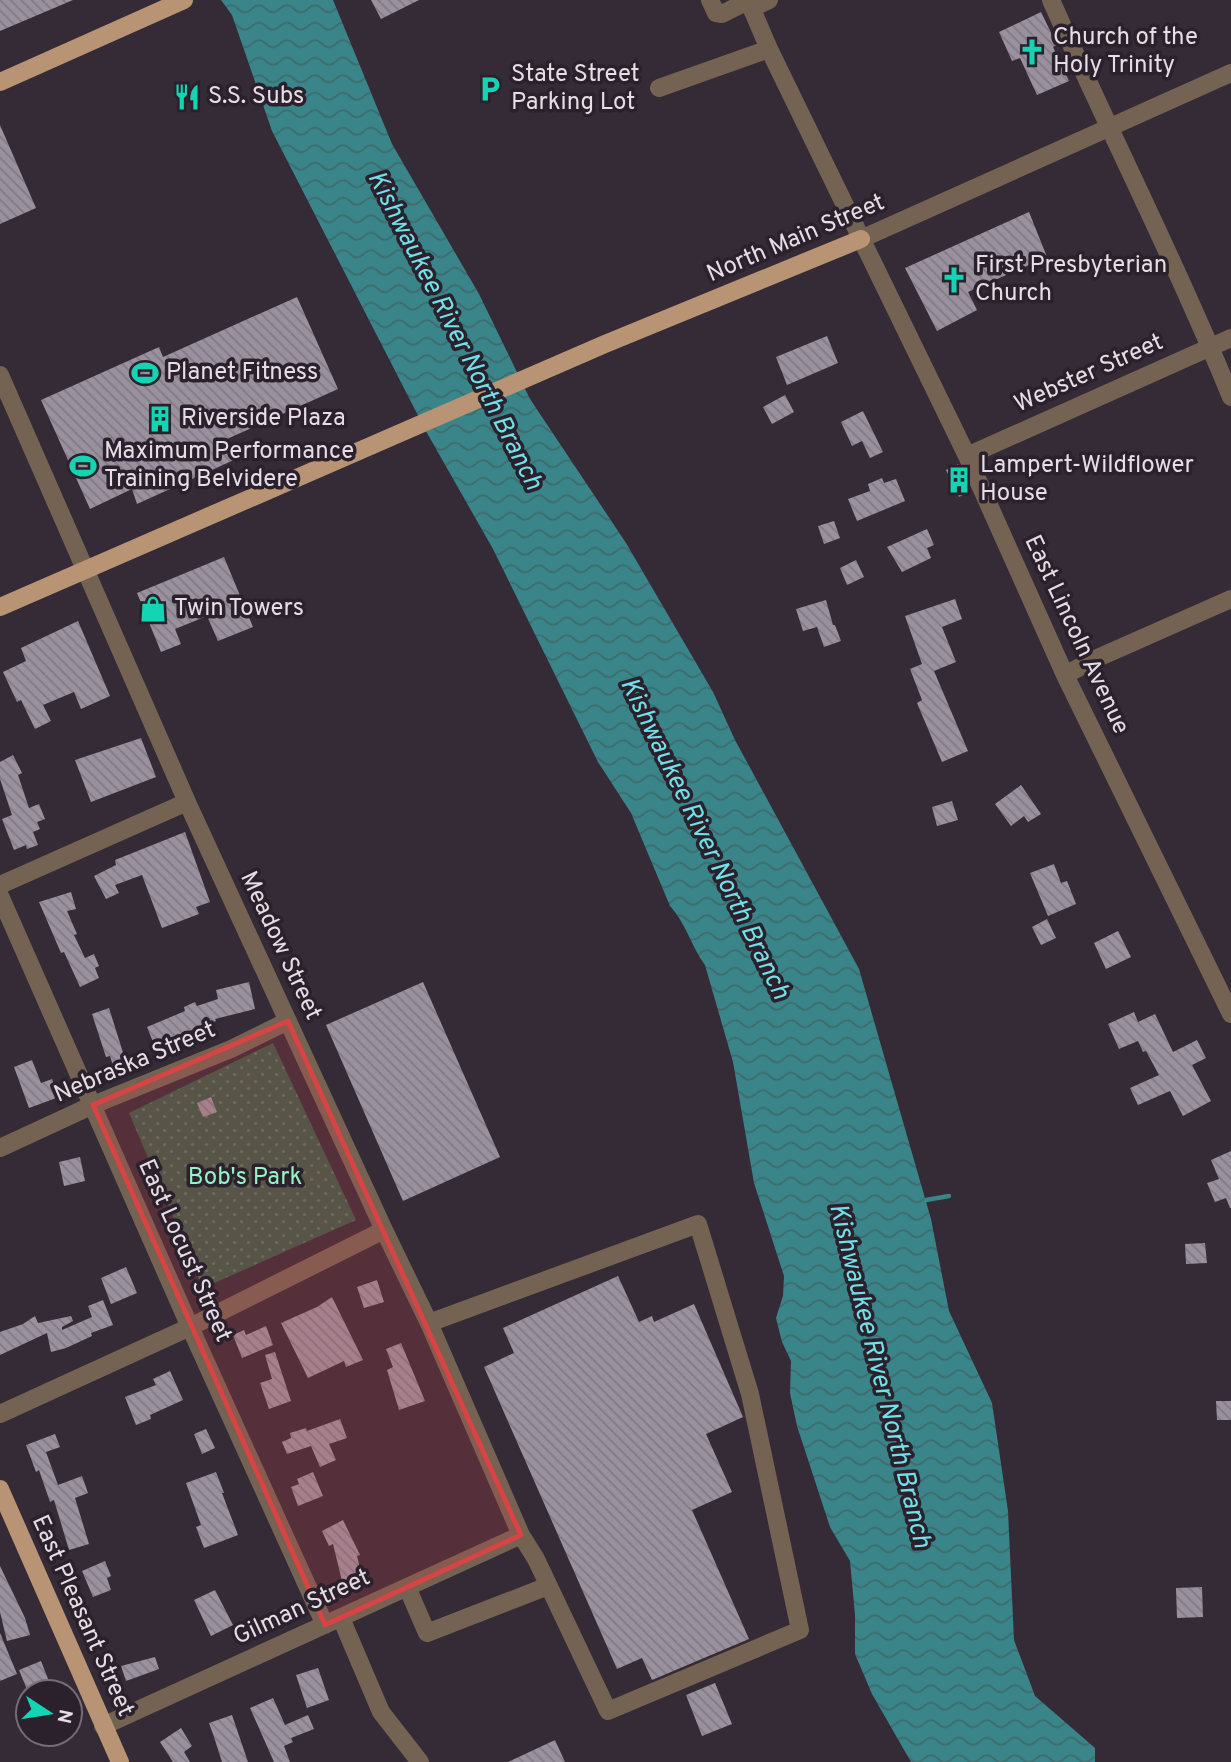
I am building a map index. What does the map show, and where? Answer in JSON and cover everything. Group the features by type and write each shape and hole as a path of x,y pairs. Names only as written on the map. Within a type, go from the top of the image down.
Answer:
{"main road":[{"path":"0,82 184,0"},
{"name":"North Main Street","path":"0,607 605,344 861,239"},
{"name":"East Pleasant Street","path":"0,1489 120,1762"}],"street":[{"path":"710,0 716,13 722,14 749,3 769,0"},
{"path":"1051,0 1231,397"},
{"name":"East Lincoln Avenue","path":"749,3 967,456 1065,675 1231,1014"},
{"path":"659,88 769,49"},
{"name":"North Main Street","path":"861,239 1231,74"},
{"name":"Webster Street","path":"967,456 1231,338"},
{"name":"Meadow Street","path":"0,375 187,802 429,1323 521,1535 536,1559 608,1711 800,1630 750,1394 698,1224 429,1323"},
{"path":"1065,675 1231,599"},
{"path":"0,885 187,802"},
{"name":"East Locust Street","path":"0,896 190,1327 333,1621 381,1712 420,1762"},
{"name":"Nebraska Street","path":"0,1148 93,1105 231,1049 288,1021"},
{"path":"0,1414 190,1327 384,1230"},
{"name":"Gilman Street","path":"103,1726 521,1535"},
{"path":"407,1587 427,1633 548,1586"}],"highlighted area":[{"path":"288,1021 521,1535 325,1625 93,1105"}],"green space":[{"name":"Bob's Park","path":"273,1043 356,1220 203,1288 129,1113"}],"water":[{"name":"Kishwaukee River North Branch","path":"221,0 333,0 392,144 479,294 530,399 626,543 713,692 735,740 859,969 931,1219 949,1311 992,1403 1008,1511 1014,1640 1035,1696 1095,1748 1095,1762 911,1762 872,1694 855,1654 850,1561 830,1527 797,1426 790,1393 791,1361 782,1342 776,1318 783,1296 784,1276 754,1183 733,1062 705,965 670,906 631,813 598,762 493,549 427,433 272,131 232,15"}],"building":[{"path":"0,0 73,0 0,31"},
{"path":"371,0 419,0 381,19"},
{"name":"Church of the Holy Trinity","path":"1041,12 1057,45 1053,47 1069,81 1037,95 1020,58 1012,61 999,32"},
{"path":"0,125 36,208 0,224"},
{"name":"First Presbyterian Church","path":"1029,212 1047,257 968,292 977,310 937,331 905,268"},
{"name":"Riverside Plaza","path":"297,297 338,389 227,439 236,459 137,504 132,489 90,509 41,400 159,347 163,357"},
{"path":"827,336 838,363 787,385 776,357"},
{"path":"785,395 794,412 772,424 763,407"},
{"path":"863,411 883,452 870,458 862,441 852,446 841,422"},
{"name":"Lampert-Wildflower House","path":"958,464 970,491 959,497 946,470"},
{"path":"882,478 884,483 896,479 905,501 857,521 848,499 870,491 868,484"},
{"path":"834,521 840,538 824,544 818,526"},
{"path":"927,529 934,545 927,548 931,558 902,572 887,547"},
{"path":"224,557 253,627 218,641 207,616 175,629 181,644 161,652 137,593"},
{"path":"856,560 864,577 847,585 840,568"},
{"path":"955,599 962,619 942,627 956,662 934,671 968,751 942,762 917,703 922,700 910,669 922,664 905,616"},
{"path":"826,600 841,641 824,647 817,627 803,631 796,609"},
{"path":"78,621 110,696 81,709 74,692 43,705 51,721 35,729 21,700 17,702 3,672 26,661 21,648"},
{"path":"141,738 156,777 91,802 75,760"},
{"path":"13,755 22,773 18,775 29,808 39,804 45,819 37,822 40,829 33,832 38,845 27,849 26,845 14,850 2,819 12,815 0,779 0,762"},
{"path":"1021,785 1041,814 1028,822 1024,816 1011,826 995,804"},
{"path":"952,801 958,820 937,826 932,807"},
{"path":"185,832 210,902 196,907 199,914 162,928 142,875 115,885 119,893 106,899 94,876 116,865 115,860"},
{"path":"1054,864 1061,883 1067,881 1076,904 1048,916 1030,873"},
{"path":"71,892 76,909 67,911 77,934 74,935 85,958 94,954 99,966 95,968 99,978 80,987 64,952 61,953 39,902"},
{"path":"1047,919 1056,938 1041,945 1032,927"},
{"path":"1118,931 1131,957 1106,969 1094,943"},
{"path":"249,982 255,1009 215,1019 216,1021 155,1047 147,1027 185,1011 184,1007 195,1002 197,1006 218,999 216,990"},
{"path":"423,982 500,1157 403,1201 326,1025"},
{"path":"109,1008 126,1062 113,1066 110,1056 106,1057 92,1014"},
{"path":"1134,1012 1138,1022 1155,1014 1173,1052 1197,1040 1206,1058 1192,1065 1211,1101 1183,1116 1170,1091 1138,1105 1130,1088 1159,1075 1138,1041 1119,1049 1108,1024"},
{"path":"32,1060 41,1083 52,1079 59,1097 29,1108 14,1067"},
{"path":"211,1097 217,1112 203,1117 197,1103"},
{"path":"1231,1151 1230,1208 1226,1198 1215,1202 1207,1183 1219,1179 1211,1160"},
{"path":"80,1157 85,1181 64,1186 59,1162"},
{"path":"1205,1243 1207,1263 1186,1264 1185,1244"},
{"path":"126,1267 137,1293 111,1304 101,1278"},
{"path":"618,1276 639,1322 652,1316 654,1322 694,1304 743,1417 706,1434 732,1492 692,1510 749,1639 652,1680 642,1658 617,1669 484,1367 514,1353 503,1328"},
{"path":"377,1280 384,1302 364,1308 357,1287"},
{"path":"332,1297 363,1360 346,1367 344,1361 308,1378 281,1323"},
{"path":"103,1300 113,1325 91,1333 92,1336 66,1348 51,1352 47,1333 0,1355 0,1332 23,1324 35,1316 38,1323 71,1316 73,1321 62,1327 62,1330 92,1317 88,1306"},
{"path":"266,1326 273,1345 242,1358 233,1335 244,1330 246,1335"},
{"path":"401,1343 425,1401 399,1410 387,1370 393,1367 386,1349"},
{"path":"275,1352 291,1401 269,1409 260,1383 272,1379 265,1355"},
{"path":"170,1371 183,1400 150,1415 151,1419 136,1425 125,1397 156,1385 153,1379"},
{"path":"1216,1401 1231,1401 1231,1420 1217,1420"},
{"path":"340,1419 347,1438 329,1444 336,1460 320,1467 311,1446 287,1454 282,1442 291,1438 290,1433 306,1428 307,1431"},
{"path":"206,1429 215,1448 202,1454 194,1434"},
{"path":"55,1434 60,1447 46,1452 58,1485 82,1476 88,1493 75,1498 89,1544 69,1550 54,1500 50,1502 39,1470 36,1472 26,1445"},
{"path":"216,1472 238,1535 204,1548 196,1527 201,1525 186,1483"},
{"path":"313,1472 323,1496 298,1506 291,1487 299,1484 297,1479"},
{"path":"343,1520 360,1555 357,1556 363,1581 343,1585 333,1544 329,1546 322,1531"},
{"path":"105,1561 111,1576 107,1578 111,1590 93,1597 82,1571"},
{"path":"0,1566 25,1618 30,1635 7,1641 0,1612"},
{"path":"1202,1587 1203,1617 1177,1618 1176,1588"},
{"path":"215,1590 233,1625 211,1636 194,1600"},
{"path":"0,1633 17,1674 0,1681"},
{"path":"155,1657 159,1669 126,1681 121,1666"},
{"path":"41,1661 48,1678 22,1678 19,1670"},
{"path":"318,1668 329,1700 307,1708 296,1675"},
{"path":"715,1683 732,1724 702,1736 686,1695"},
{"path":"273,1698 285,1725 308,1715 314,1729 291,1738 293,1742 284,1746 290,1762 274,1762 250,1708"},
{"path":"232,1715 248,1762 222,1762 209,1723"},
{"path":"181,1728 192,1746 184,1752 190,1762 173,1762 160,1742"},
{"path":"555,1740 565,1762 508,1762"}],"waterway":[{"path":"926,1200 949,1196"}],"place":[{"name":"Church of the Holy Trinity","path":"1032,52"},
{"name":"State Street Parking Lot","path":"490,89"},
{"name":"S.S. Subs","path":"187,97"},
{"name":"First Presbyterian Church","path":"954,280"},
{"name":"Planet Fitness","path":"145,373"},
{"name":"Riverside Plaza","path":"160,419"},
{"name":"Maximum Performance Training Belvidere","path":"83,466"},
{"name":"Lampert-Wildflower House","path":"959,480"},
{"name":"Twin Towers","path":"153,609"}]}
